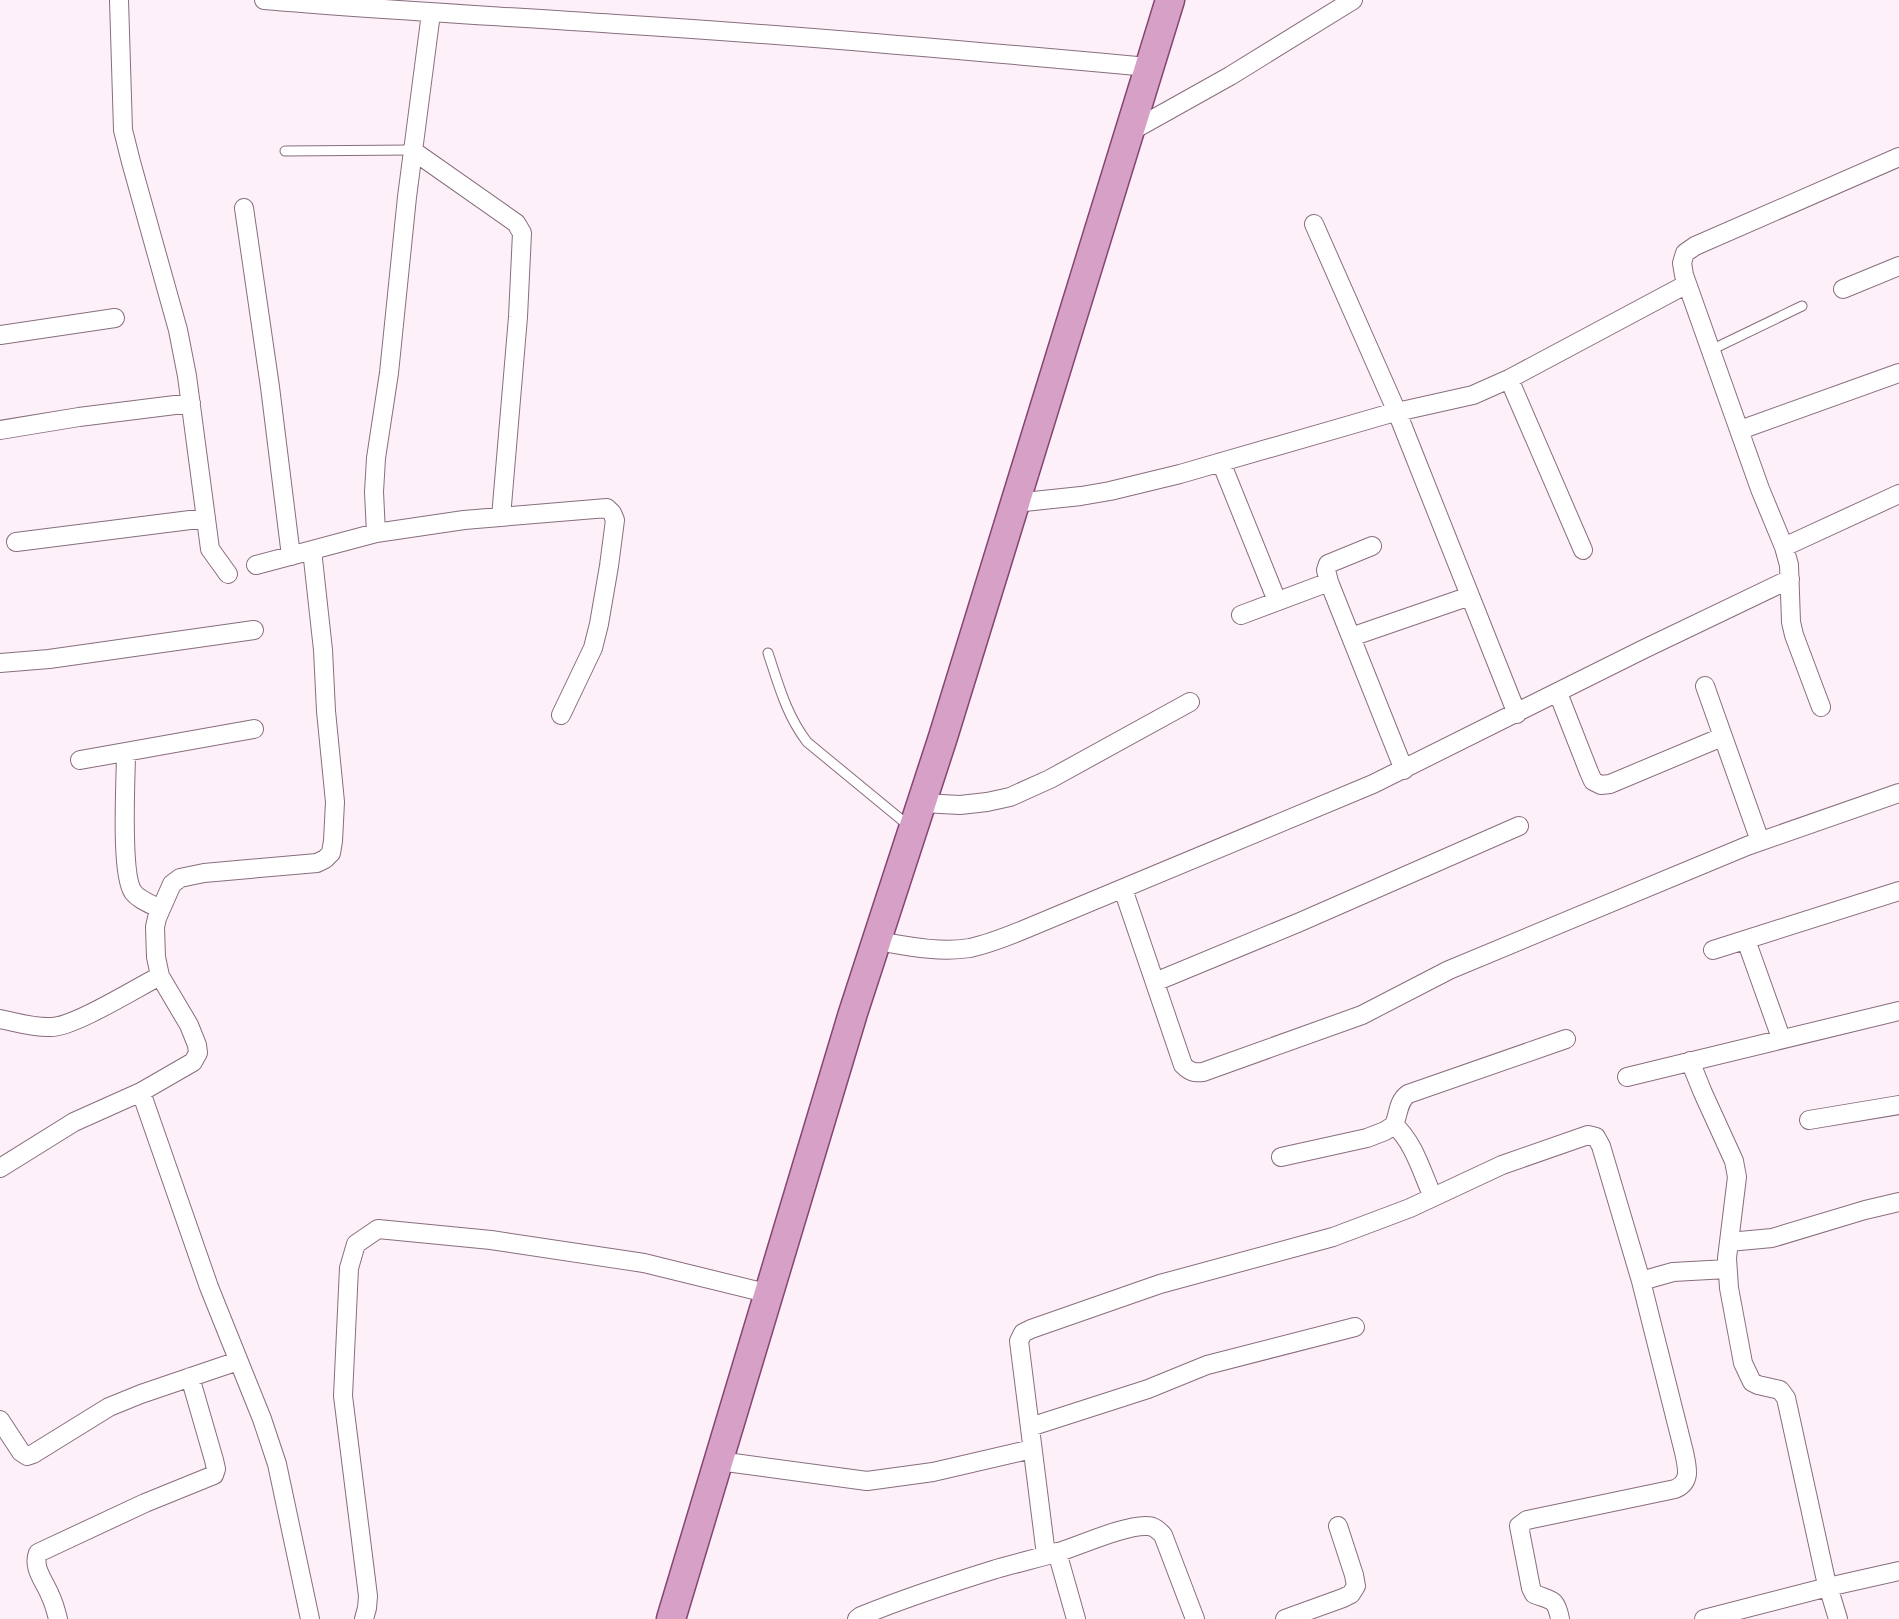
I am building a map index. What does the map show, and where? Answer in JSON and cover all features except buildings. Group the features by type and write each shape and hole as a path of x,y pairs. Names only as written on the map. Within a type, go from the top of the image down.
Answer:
{"main road":[{"path":"671,1619 853,1013 922,803 1170,0"}],"street":[{"path":"119,0 123,130 178,330 210,549 228,574"},
{"path":"264,0 363,4 431,13 898,44 1149,67"},
{"path":"1128,133 1230,76 1353,0"},
{"path":"376,533 374,492 376,458 389,373 412,150 431,13"},
{"path":"412,150 516,223 522,233 519,317 501,517"},
{"path":"1821,707 1794,635 1791,622 1789,565 1784,547 1760,489 1687,284 1682,263 1685,253 1695,246 1899,157"},
{"path":"244,208 270,387 291,556"},
{"path":"1314,224 1397,412 1517,714"},
{"path":"1843,289 1899,266"},
{"path":"1015,503 1110,491 1397,412 1473,395 1509,379 1687,284"},
{"path":"0,335 115,318"},
{"path":"1740,430 1899,373"},
{"path":"1509,379 1583,550"},
{"path":"0,430 190,403"},
{"path":"1221,462 1277,602"},
{"path":"1784,547 1899,494"},
{"path":"256,565 376,533 454,522 606,508 615,520 609,566 593,648 561,715"},
{"path":"16,542 206,518"},
{"path":"1372,546 1328,564 1326,570 1404,770"},
{"path":"0,1167 74,1122 141,1092 193,1062 198,1053 197,1045 189,1025 160,976 156,957 155,927 160,909 172,884 180,878 204,873 317,862 325,859 331,852 335,802 326,711 323,650 312,550"},
{"path":"877,941 930,949 969,948 1002,938 1404,770 1644,649 1790,579"},
{"path":"1240,615 1329,582"},
{"path":"1351,637 1470,596"},
{"path":"0,663 254,630"},
{"path":"1705,686 1760,841"},
{"path":"1558,693 1589,772 1593,780 1601,785 1610,784 1722,737"},
{"path":"922,803 960,805 1010,797 1050,779 1190,702"},
{"path":"80,760 254,729"},
{"path":"126,752 126,838 129,885 134,894 160,909"},
{"path":"1123,889 1184,1065 1194,1073 1203,1072 1362,1015 1449,970 1760,841 1899,793"},
{"path":"1155,982 1300,922 1520,826"},
{"path":"1713,950 1899,891"},
{"path":"1746,940 1781,1038"},
{"path":"0,1019 42,1027 60,1026 160,976"},
{"path":"1626,1077 1899,1011"},
{"path":"1281,1157 1367,1138 1385,1131 1394,1125 1403,1097 1408,1094 1566,1039"},
{"path":"1690,1061 1734,1161 1737,1177 1727,1269 1743,1363 1752,1382 1780,1390 1786,1398 1828,1587 1838,1619"},
{"path":"141,1092 209,1287 262,1419 277,1464 310,1619"},
{"path":"1809,1120 1899,1105"},
{"path":"1394,1125 1410,1145 1433,1197"},
{"path":"1076,1619 1052,1554 1032,1449 1019,1341 1023,1333 1160,1284 1333,1237 1387,1217 1502,1165 1588,1135 1596,1137 1601,1146 1641,1281 1684,1452 1687,1476 1681,1486 1675,1489 1534,1518 1519,1526 1531,1588 1534,1594 1554,1601 1558,1607 1560,1619"},
{"path":"1729,1242 1772,1238 1899,1202"},
{"path":"364,1619 368,1596 343,1396 349,1268 356,1244 378,1229 491,1240 644,1263 770,1294"},
{"path":"1641,1281 1673,1272 1727,1269"},
{"path":"1030,1427 1148,1389 1207,1365 1355,1327"},
{"path":"0,1420 21,1452 27,1456 109,1407 238,1361"},
{"path":"58,1619 51,1596 37,1567 35,1560 38,1553 145,1503 214,1475 216,1469 214,1460 190,1377"},
{"path":"719,1461 867,1481 933,1472 1032,1449"},
{"path":"857,1619 909,1597 999,1568 1106,1536 1149,1526 1157,1529 1163,1535 1195,1619"},
{"path":"1285,1619 1343,1598 1351,1594 1356,1586 1338,1526"},
{"path":"1704,1619 1899,1570"}],"lane":[{"path":"285,151 412,150"},
{"path":"1711,350 1802,306"},
{"path":"768,653 785,706 794,725 807,742 913,830"}]}
